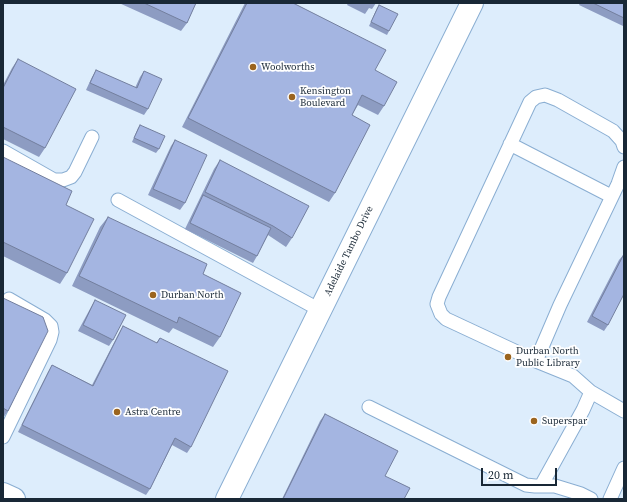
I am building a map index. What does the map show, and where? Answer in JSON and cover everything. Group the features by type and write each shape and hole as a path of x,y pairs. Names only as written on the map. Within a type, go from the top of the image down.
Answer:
{"street":[{"name":"Adelaide Tambo Drive","path":"227,499 472,3"},
{"path":"3,494 14,499"}],"lane":[{"path":"624,147 622,141 613,131 558,100 545,95 536,97 530,102 437,304 439,310 446,319 536,361 573,376 591,392 624,411"},
{"path":"3,151 54,180 63,180 70,177 75,172 92,136"},
{"path":"510,144 612,196"},
{"path":"536,361 624,167"},
{"path":"118,200 320,310"},
{"path":"3,437 50,340 52,332 51,326 46,320 10,299"},
{"path":"541,486 583,410 591,392"},
{"path":"369,407 526,485 555,486 591,499"},
{"path":"610,499 624,468"}],"building":[{"path":"144,3 196,3 187,23"},
{"name":"Kensington Boulevard","path":"247,3 293,3 386,50 375,70 397,82 384,106 362,95 352,115 370,125 335,193 188,118"},
{"path":"593,3 624,3 624,18"},
{"path":"379,5 398,14 389,31 371,22"},
{"path":"18,59 76,89 45,148 3,127 3,88"},
{"path":"96,70 137,88 144,71 162,79 148,109 90,83"},
{"path":"140,125 165,136 159,149 134,138"},
{"path":"175,140 207,155 185,203 153,189"},
{"path":"3,157 72,191 66,205 94,219 67,273 3,242"},
{"path":"220,160 309,206 292,238 273,226 205,192"},
{"path":"203,195 271,228 257,256 190,223"},
{"name":"Durban North","path":"108,217 207,264 203,274 241,293 220,337 179,317 177,323 79,276"},
{"path":"624,254 624,294 608,325 592,316"},
{"path":"3,298 43,317 48,331 8,411 3,408"},
{"path":"95,300 126,315 113,340 83,325"},
{"name":"Astra Centre","path":"123,326 157,343 160,338 228,371 191,447 175,438 150,489 22,425 52,365 93,386"},
{"path":"325,414 398,451 385,476 410,488 404,499 283,499"}],"place":[{"name":"Woolworths","path":"253,67"},
{"name":"Kensington Boulevard","path":"292,97"},
{"name":"Durban North","path":"153,295"},
{"name":"Durban North Public Library","path":"508,357"},
{"name":"Astra Centre","path":"117,412"},
{"name":"Superspar","path":"534,421"}]}
